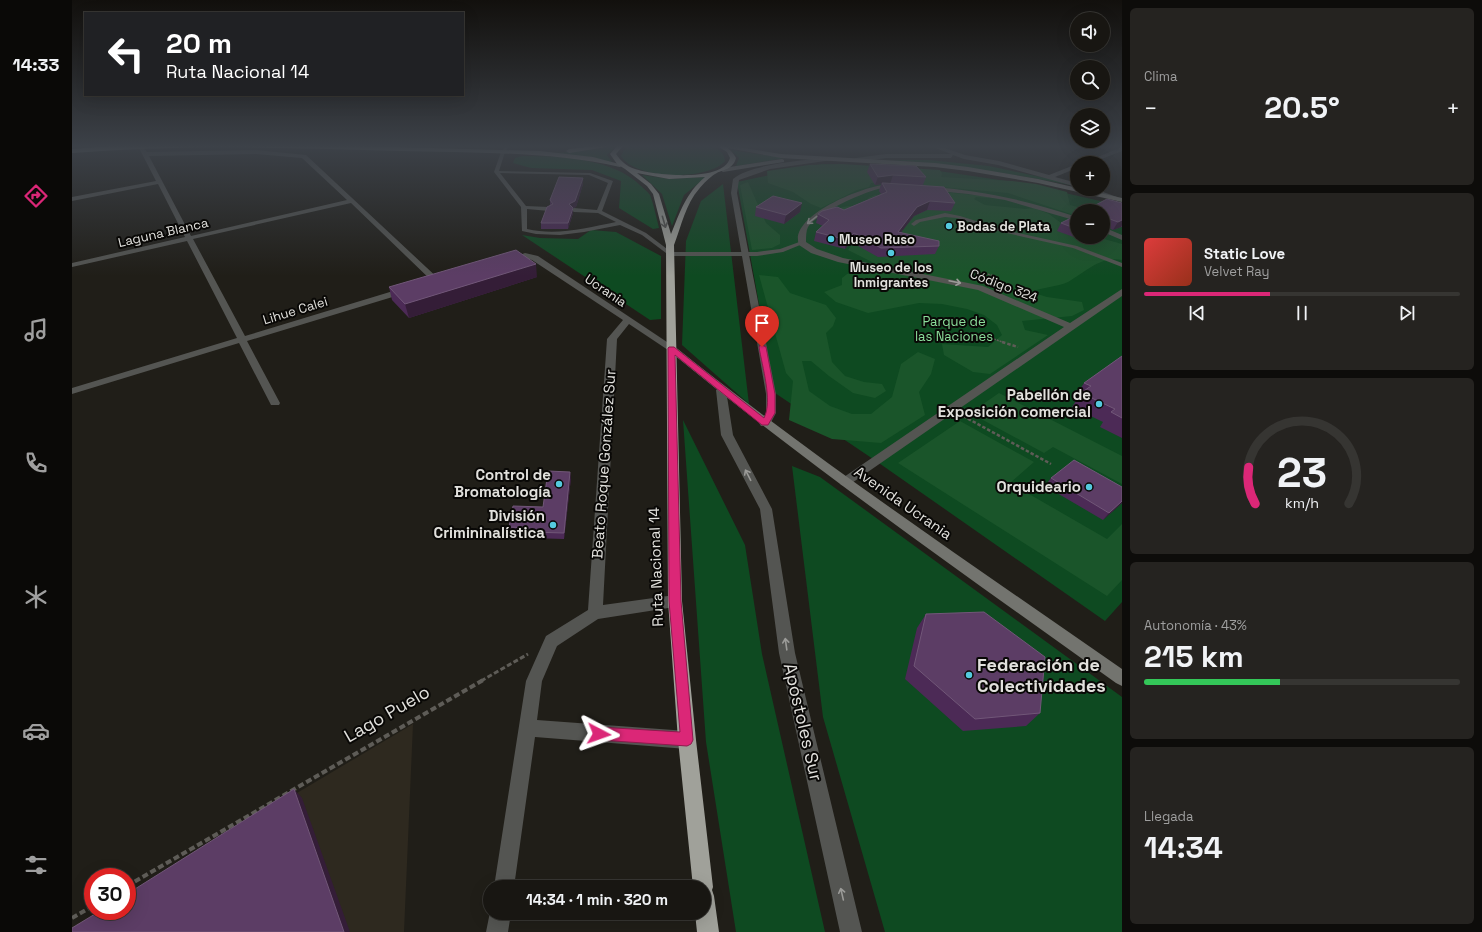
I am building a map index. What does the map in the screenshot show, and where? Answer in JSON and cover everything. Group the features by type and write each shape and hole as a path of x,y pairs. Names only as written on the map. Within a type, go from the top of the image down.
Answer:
{"highway":[{"name":"Ruta Nacional 14","path":"652,188 656,194 670,250 675,601 687,740 702,880"},
{"name":"Ruta Nacional 14","path":"670,250 686,205 696,188"},
{"path":"707,920 708,932"}],"main road":[{"path":"1076,188 1122,200"},
{"name":"Avenida Ucrania","path":"672,348 721,390 845,482 1122,678"}],"street":[{"path":"72,199 126,188"},
{"path":"163,188 275,403"},
{"path":"339,188 437,281"},
{"path":"735,188 734,193 771,394 771,413 765,423"},
{"path":"802,243 802,233 807,224 820,214 841,202 876,188"},
{"path":"924,189 981,193 1020,201 1070,218"},
{"path":"1110,196 1114,197"},
{"name":"Laguna Blanca","path":"72,265 352,201"},
{"path":"1110,232 1122,238"},
{"name":"Código 324","path":"802,243 814,251 841,260 980,288 1071,327"},
{"name":"Ucrania","path":"503,262 525,255 535,258 672,348"},
{"name":"Lihue Calei","path":"72,391 414,288"},
{"path":"845,482 1122,292"},
{"name":"Beato Roque González Sur","path":"595,613 612,339 628,320"},
{"name":"Apóstoles Sur","path":"721,390 728,435 766,509 787,653 851,932"},
{"path":"505,880 534,681 551,640 595,613 675,601"},
{"path":"526,728 687,740"},
{"path":"498,932 499,920"}],"lane":[{"path":"509,188 524,207 524,230 533,233 549,234 620,223"},
{"path":"599,212 608,188"},
{"path":"524,207 549,209"},
{"path":"574,210 599,212 644,234 670,250 757,254 781,251 802,243"},
{"path":"914,224 918,221 945,215 958,217 1004,231 1075,247 1122,265"}],"path":[{"path":"994,339 1033,353"},
{"path":"950,409 1051,464"},
{"name":"Lago Puelo","path":"136,881 551,640"},
{"path":"72,918 84,911"}],"shaded area":[{"path":"413,724 404,932 72,932 72,927 84,920 136,920 136,889"}],"green space":[{"path":"620,188 643,188 650,195 659,228 653,229 619,208"},
{"path":"656,188 692,188 684,195 672,226 662,194"},
{"path":"717,188 724,188 749,404 682,345 686,241 701,201"},
{"name":"Parque de las Naciones","path":"738,188 1046,188 1070,194 1070,196 1078,196 1122,206 1122,602 1105,621 876,461 775,393"},
{"path":"741,188 751,188 766,223 780,235 780,244 772,248 752,250"},
{"path":"783,188 863,188 821,208 811,204 793,192"},
{"path":"958,188 1053,188 1067,192 1070,214 1008,193"},
{"path":"940,192 986,196 989,198 976,197 974,199 985,205 1025,209 1034,208 1049,214 1061,223 1070,226 1070,244 1110,244 1110,241 1122,244 1122,260 1107,260 1068,282 1031,292 1047,297 1082,302 1084,310 1072,316 1022,321 1025,330 1048,335 990,374 973,372 944,355 942,344 988,347 1002,335 997,325 984,315 967,309 942,304 919,303 868,313 836,302 824,292 842,285 842,278 847,274 866,272 878,265 848,250 855,240 838,209 851,206 871,215 870,202 868,198 875,195"},
{"path":"591,230 616,232 661,256 661,319 650,320 522,235 540,238 578,239"},
{"path":"759,275 778,277 790,293 826,305 836,318 833,326 826,333 832,362 845,376 864,382 882,384 886,391 875,398 853,393 811,361 802,361 809,391 830,406 852,414 871,414 892,397 901,364 918,352 935,359 931,374 919,392 925,415 881,443 832,439 789,420 793,381 786,373"},
{"path":"999,393 1122,456 1122,484 1053,447 1044,453 970,413"},
{"path":"683,420 745,545 762,654 825,932 736,932 706,742"},
{"path":"960,421 1034,462 1010,483 1107,539 1122,524 1122,580 1107,596 898,463"},
{"path":"792,466 820,477 1122,697 1122,932 885,932 823,717"}],"building":[{"path":"555,188 579,188 575,201 569,204 573,208 568,223 541,223 547,207 553,204 550,200"},
{"path":"885,188 945,188 955,203 930,201 917,207 898,232 939,241 939,246 881,248 854,233 847,240 816,232 829,220 818,214 822,211 837,207 844,210 887,192"},
{"path":"773,196 802,203 786,215 756,207"},
{"path":"1107,199 1122,203 1122,220 1118,222 1110,219 1110,204 1097,204"},
{"path":"1070,218 1070,226 1061,223"},
{"path":"516,250 536,264 405,304 389,287"},
{"path":"1122,356 1122,418 1111,412 1115,409 1081,393 1091,386 1084,383"},
{"path":"1074,460 1122,487 1122,501 1109,513 1051,478"},
{"path":"548,471 570,472 564,533 530,532 530,528 509,527 513,506 543,507"},
{"name":"Federación de Colectividades","path":"984,612 1045,657 1040,713 975,719 914,666 926,614"},
{"path":"294,789 344,932 72,932 72,928 85,920 136,920 136,888"}],"place":[{"name":"Bodas de Plata","path":"949,226"},
{"name":"Museo Ruso","path":"831,239"},
{"name":"Museo de los Inmigrantes","path":"891,253"},
{"name":"Pabellón de Exposición comercial","path":"1099,404"},
{"name":"Control de Bromatología","path":"559,484"},
{"name":"Orquideario","path":"1089,487"},
{"name":"División Crimininalística","path":"553,525"},
{"name":"Federación de Colectividades","path":"969,675"}],"route":[{"path":"599,734 687,740 675,601 672,348 721,390 765,423 771,413 771,394 762,347"}]}
